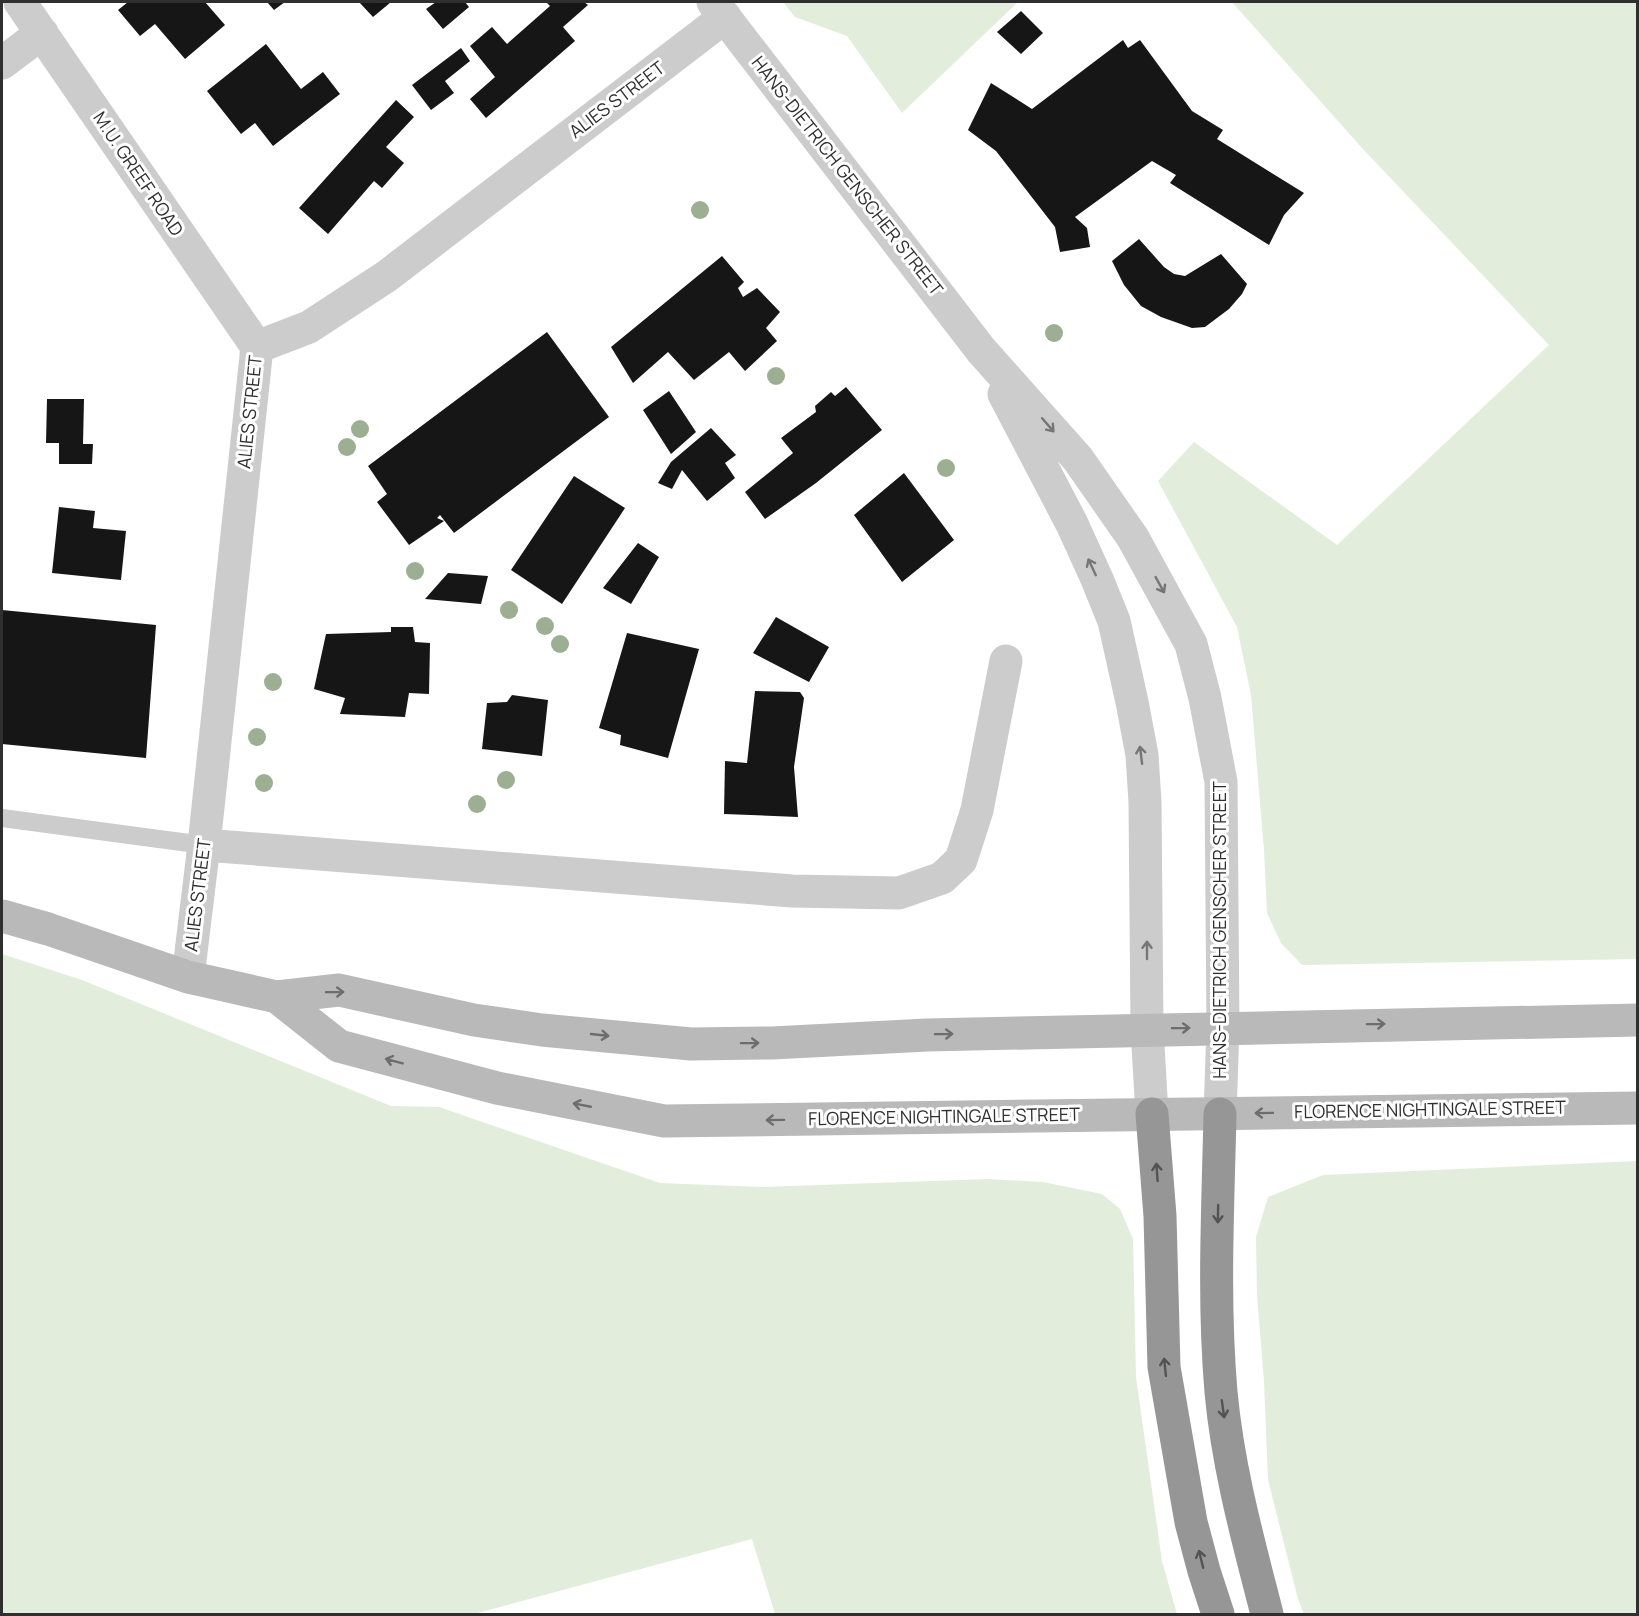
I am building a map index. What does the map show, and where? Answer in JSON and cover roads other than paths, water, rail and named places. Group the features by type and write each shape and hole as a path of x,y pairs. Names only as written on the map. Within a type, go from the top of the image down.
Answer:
{"highway":[{"path":"1152,1114 1160,1216 1164,1367 1191,1522 1218,1614"},
{"path":"1220,1114 1216,1296 1221,1392 1233,1481 1267,1614"}],"main road":[{"name":"FLORENCE NIGHTINGALE STREET","path":"2,916 48,929 188,977 277,997 339,990 474,1020 542,1030 691,1044 1223,1027 1638,1020"},
{"name":"FLORENCE NIGHTINGALE STREET","path":"277,997 339,1046 497,1088 664,1121 1638,1108"}],"street":[{"name":"M.U. GREEF ROAD","path":"20,2 257,347"},
{"name":"ALIES STREET","path":"188,977 257,347 309,327 387,276 719,9"},
{"name":"HANS-DIETRICH GENSCHER STREET","path":"719,9 981,350 1078,459 1133,538 1191,644 1205,698 1221,782 1223,1027 1220,1114"},
{"path":"2,63 42,33"},
{"name":"HANS-DIETRICH GENSCHER STREET","path":"981,350 1072,524 1114,621 1143,766 1147,1029 1152,1114"},
{"path":"204,845 792,891 899,893 942,878 961,860 977,810 1006,661"}],"lane":[{"path":"2,818 204,845"}]}
